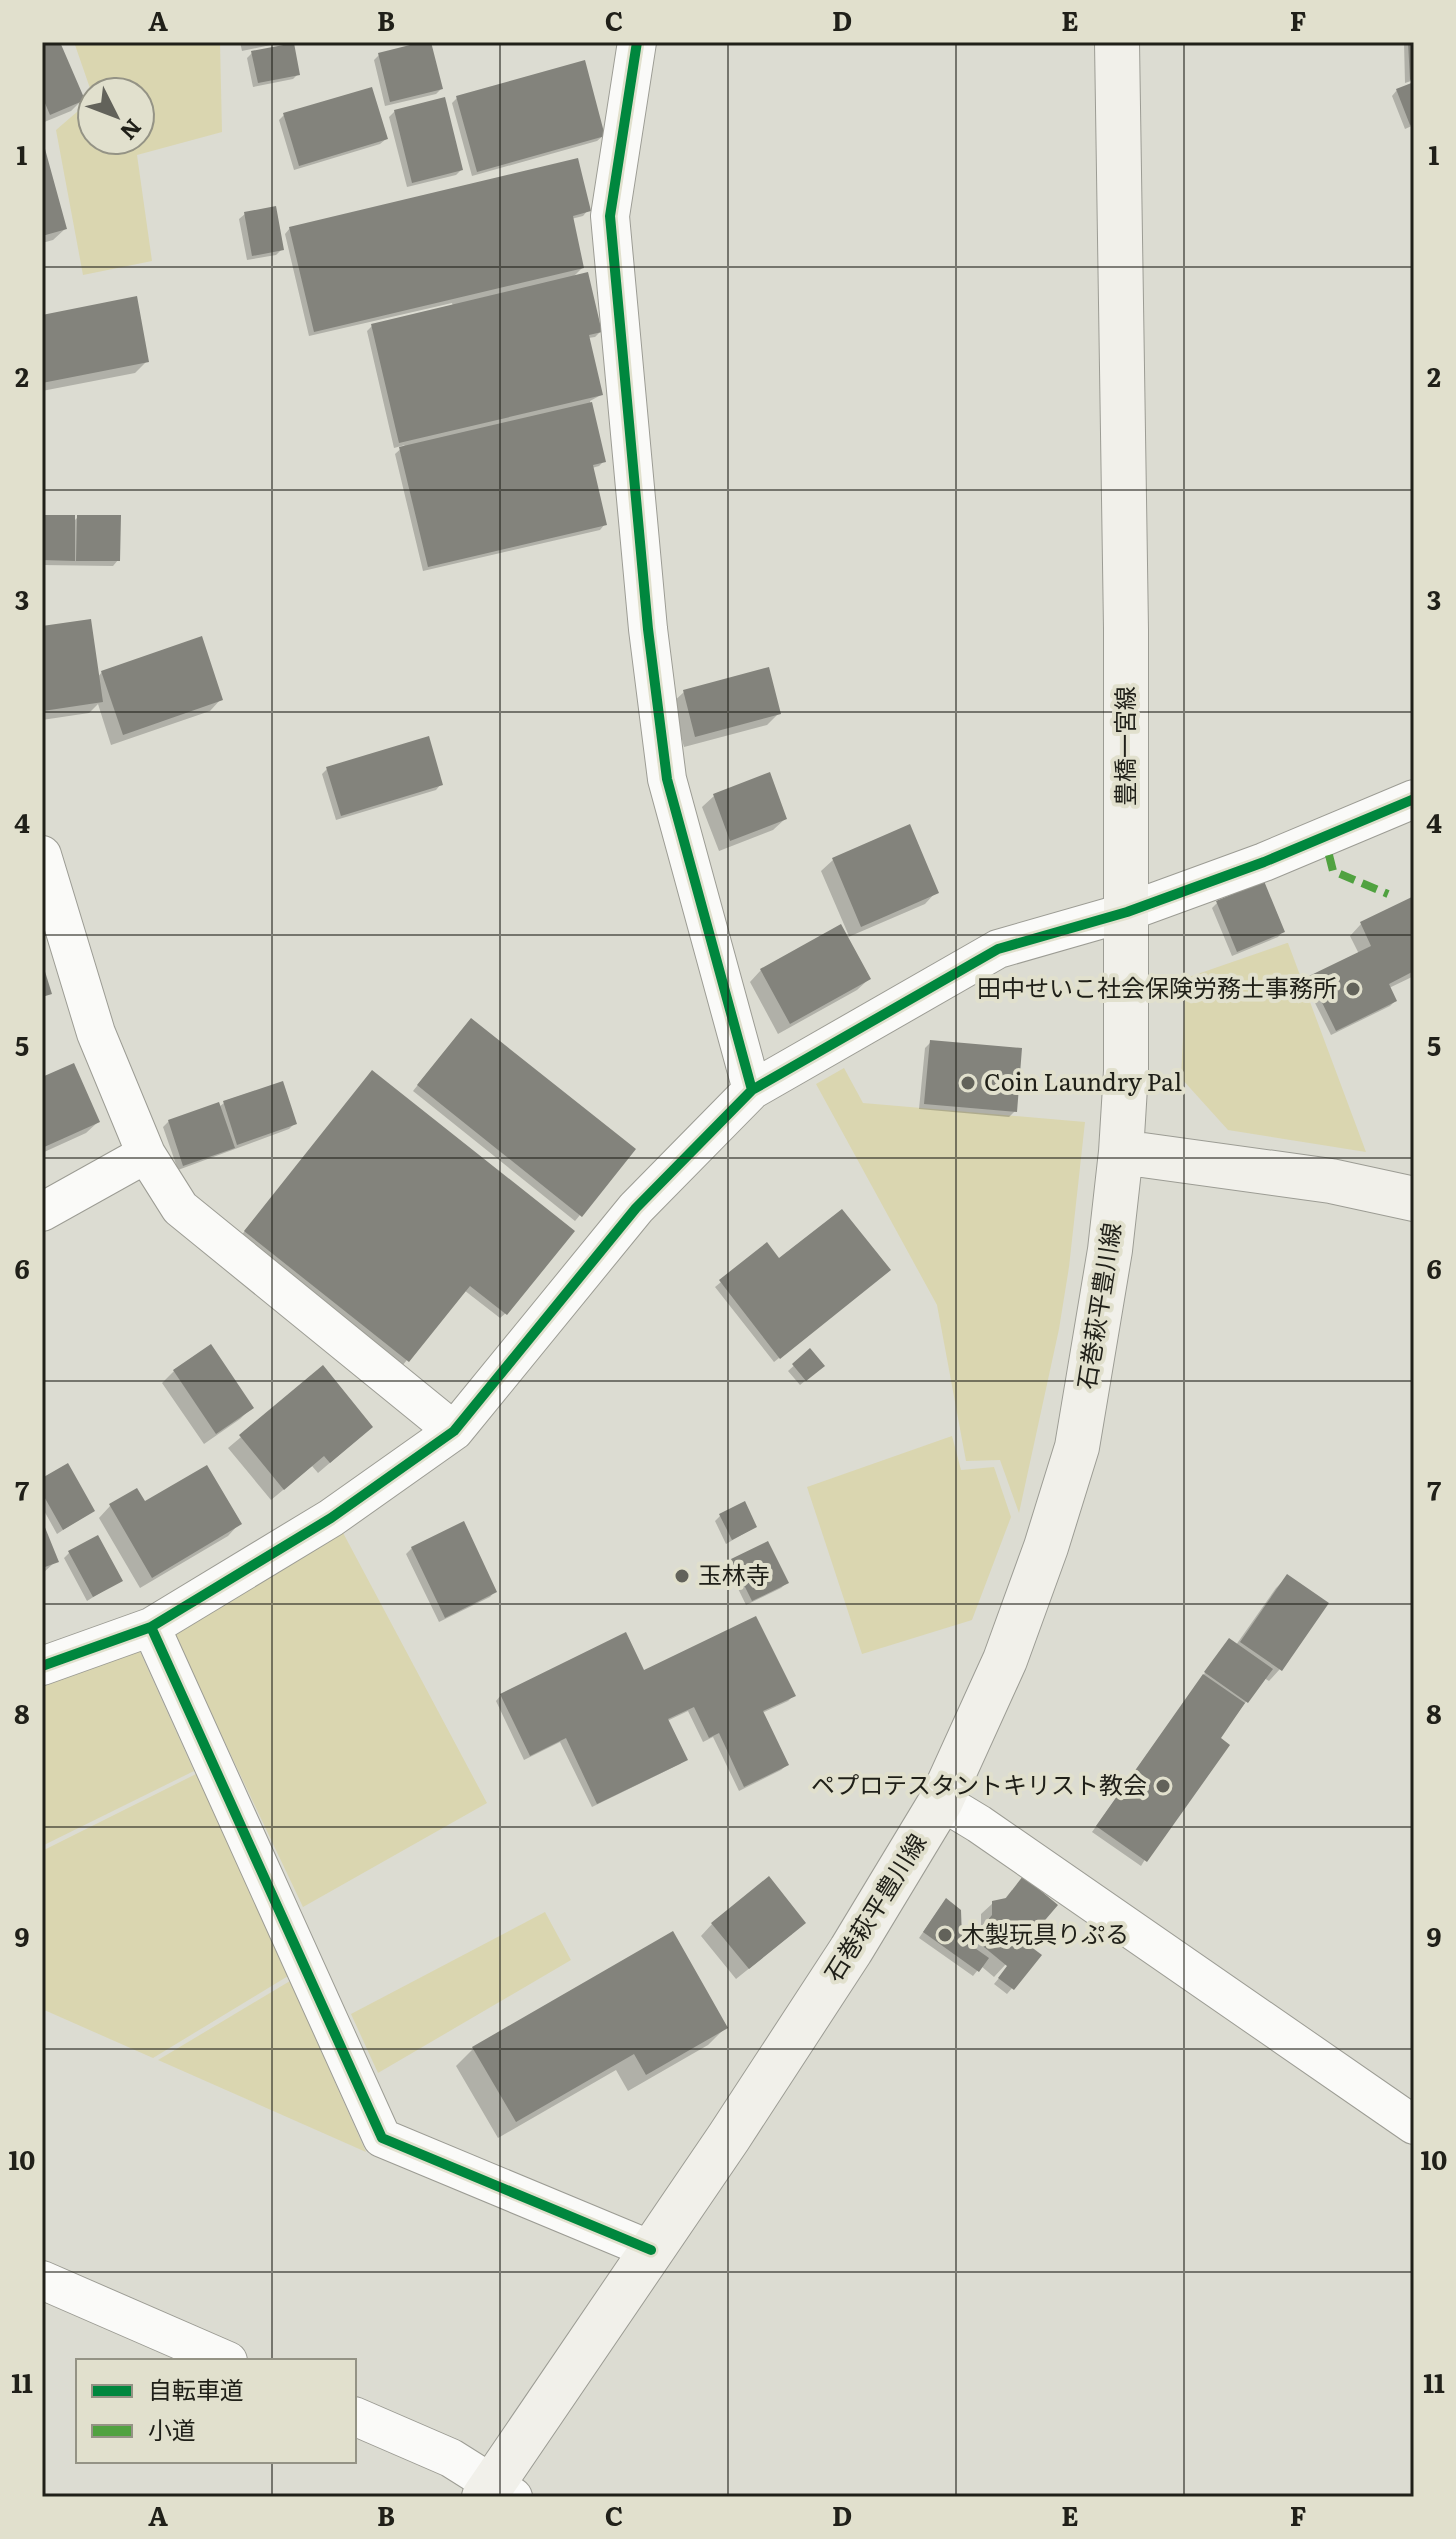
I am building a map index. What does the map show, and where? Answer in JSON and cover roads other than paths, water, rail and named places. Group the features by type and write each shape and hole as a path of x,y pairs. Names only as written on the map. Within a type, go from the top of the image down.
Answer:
{"main road":[{"name":"豊橋一宮線","path":"1117,42 1126,629 1126,1071 1121,1152"},
{"path":"1121,1152 1331,1181 1414,1199"},
{"name":"石巻萩平豊川線","path":"497,2492 651,2250 843,1964 941,1801 1005,1660 1046,1547 1077,1447 1110,1250 1121,1152"}],"street":[{"path":"637,42 610,216 648,629 667,779 752,1090"},
{"path":"42,1666 151,1627 331,1518 454,1431 636,1208 752,1090 998,949 1127,912 1264,862 1414,799"},
{"path":"42,855 96,1033 146,1154 180,1208 454,1431"},
{"path":"42,1212 146,1154"},
{"path":"151,1627 382,2138 651,2250"},
{"path":"941,1801 979,1824 1414,2125"},
{"path":"42,2280 223,2359"},
{"path":"356,2417 451,2458 497,2492"}],"place":[{"name":"田中せいこ社会保険労務士事務所","path":"1353,989"},
{"name":"Coin Laundry Pal","path":"968,1083"},
{"name":"玉林寺","path":"682,1576"},
{"name":"ペプロテスタントキリスト教会","path":"1163,1786"},
{"name":"木製玩具りぷる","path":"945,1935"}]}
